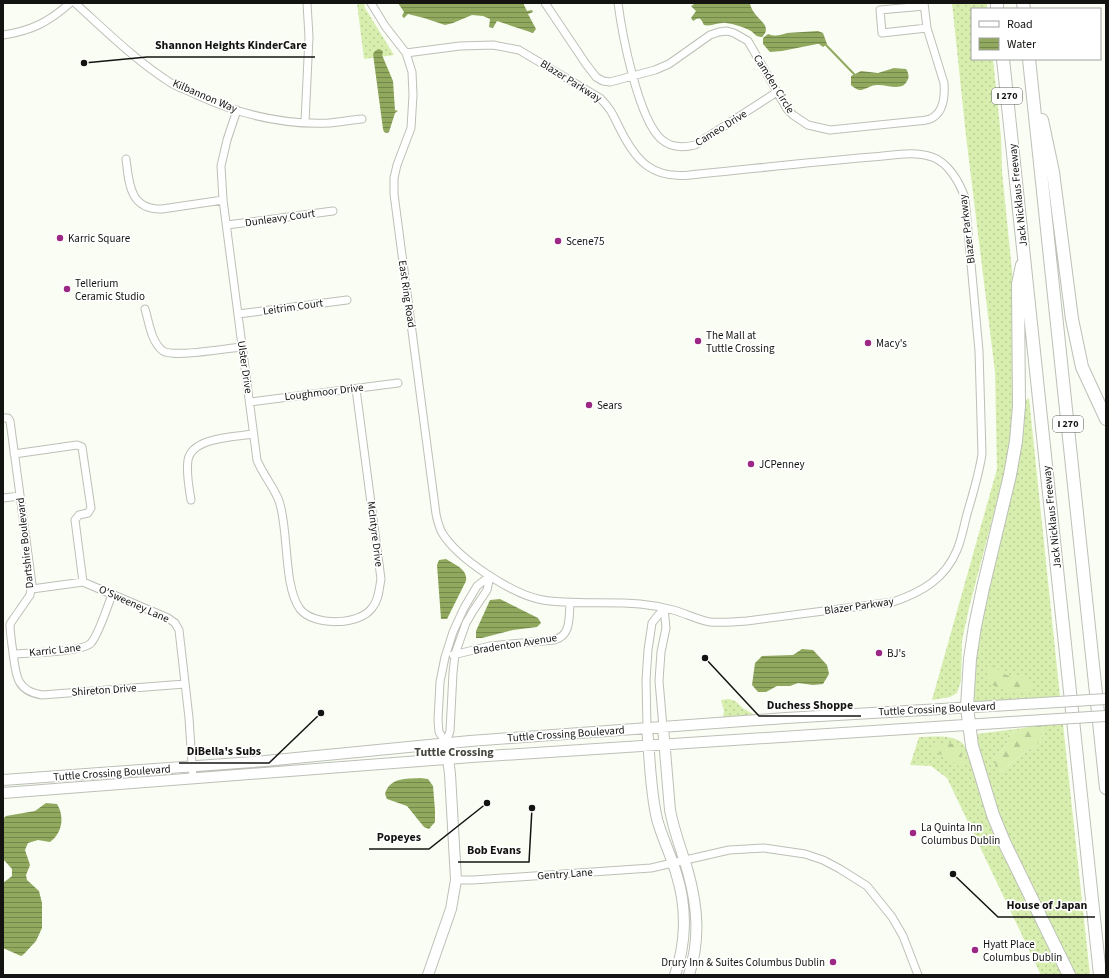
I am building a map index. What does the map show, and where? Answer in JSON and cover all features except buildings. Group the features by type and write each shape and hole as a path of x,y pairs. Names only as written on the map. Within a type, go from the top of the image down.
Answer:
{"highway":[{"name":"Jack Nicklaus Freeway","path":"1003,60 1100,975"},
{"path":"1029,60 1053,172 1074,326 1082,367 1106,418"},
{"name":"I 270","path":"1029,60 1106,788"},
{"path":"1024,255 1018,284 1019,406 1016,441 1010,475 975,626 970,660 967,707 972,746 993,815 1005,844 1069,975"}],"main road":[{"name":"Tuttle Crossing Boulevard","path":"3,780 193,766 446,743 647,728 1106,699"},
{"name":"Tuttle Crossing Boulevard","path":"3,793 448,759 1106,716"},
{"path":"663,727 670,810 690,879 697,919 697,936 689,975"},
{"path":"647,728 652,785 657,819 673,863 681,890 683,905 684,926 681,951 675,975"},
{"name":"Bradenton Avenue","path":"428,975 451,909 456,880 446,743"}],"street":[{"path":"3,35 29,30 44,23 59,13 70,3"},
{"name":"Kilbannon Way","path":"75,3 136,58 172,83 217,104 252,115 273,119 328,123 362,119"},
{"path":"305,122 309,36 307,3"},
{"name":"East Ring Road","path":"371,3 385,26 406,53 412,72 413,112 411,128 397,165 394,178 394,194 436,514 441,531 451,545 460,554 490,576"},
{"name":"Camden Circle","path":"545,3 596,77 610,82 655,70 669,64 710,35 727,31 741,36 748,41 787,109 808,125 830,130 930,119 935,116 942,107 945,92 944,83 927,28 924,4"},
{"name":"Cameo Drive","path":"618,3 633,75 645,114 660,139 668,144 677,147 695,145 777,92"},
{"path":"924,4 880,10 882,33 927,28"},
{"name":"Blazer Parkway","path":"406,53 460,46 493,45 519,50 600,98 610,108 627,143 643,164 657,172 672,176 899,154 915,154 933,157 953,173 961,186 965,198 979,351 982,454 979,471 957,549 948,567 933,583 911,596 893,602 725,623 710,622 664,608 639,604 570,603 540,600 510,587 490,576"},
{"name":"Ulster Drive","path":"237,110 227,140 221,166 223,200 253,434 257,460 262,472 279,501 295,600 300,609 307,615"},
{"path":"126,159 129,184 135,198 147,207 162,209 223,200"},
{"name":"Dunleavy Court","path":"227,226 333,211"},
{"name":"Leitrim Court","path":"238,314 347,300"},
{"path":"145,309 155,340 164,351 184,354 242,347"},
{"name":"Loughmoor Drive","path":"250,402 398,383"},
{"name":"McIntyre Drive","path":"307,615 318,620 329,622 352,620 372,609 378,597 381,579 356,389"},
{"name":"Dartshire Boulevard","path":"3,418 8,418 10,421 32,589 27,600 10,624 15,674 19,683 24,688"},
{"path":"191,500 188,474 189,459 197,446 211,440 253,434"},
{"path":"14,454 77,445 82,447 92,508 88,513 79,515 75,520 83,582 32,589"},
{"path":"3,498 20,496"},
{"name":"Bradenton Avenue","path":"446,743 450,732 455,654 472,611 487,590 490,576"},
{"name":"Bradenton Avenue","path":"446,743 439,732 438,720 440,682 445,657 453,632 464,608 477,586 490,576"},
{"name":"O'Sweeney Lane","path":"83,582 168,618 175,623 179,630 193,778"},
{"name":"Karric Lane","path":"13,654 77,649 90,644 95,638 112,595"},
{"name":"Bradenton Avenue","path":"445,657 490,646 554,640 560,638 564,635 567,629 570,603"},
{"path":"663,727 659,682 661,652 666,628 664,608"},
{"path":"647,728 646,680 648,650 652,623 664,608"},
{"name":"Shireton Drive","path":"24,688 33,694 42,695 185,684"},
{"name":"Gentry Lane","path":"456,880 651,868 729,850 753,848 785,850 823,860 867,886 892,917 903,936 918,975"}],"green space":[{"path":"357,3 364,3 365,8 394,55 364,59"},
{"path":"952,3 987,3 987,8 971,8 971,60 993,60 1013,281 1014,409 1012,434 1004,474 969,608 962,641 961,681 957,693 950,697 932,700 997,469 995,372 966,136"},
{"path":"1029,398 1060,697 974,702 976,653 980,621 1023,402"},
{"path":"992,666 1006,675 1026,678 1034,686 1032,691 1008,692 988,683 987,671"},
{"path":"729,699 735,701 744,709 755,715 723,718 724,711 721,700"},
{"path":"1063,724 1090,975 1072,975 1011,845 984,773 977,734 1023,728 1008,735 1006,747 994,756 1001,772 1023,753 1037,745 1044,735 1041,725"},
{"path":"1041,725 1044,735 1037,745 1023,753 1001,772 996,770 994,756 1006,747 1008,735 1023,728"},
{"path":"941,736 952,738 957,739 965,746 974,770 982,802 1000,846 1065,975 1041,975 947,778 931,766 910,765 919,737"},
{"path":"950,743 959,747 965,765 960,767 948,758 932,750 933,744"}],"water":[{"path":"398,3 524,3 527,11 532,10 533,12 528,14 536,29 533,33 497,21 493,28 489,27 490,19 483,16 472,15 445,25 408,14 404,18 402,16 404,12"},
{"path":"696,3 750,3 752,9 766,28 765,32 762,37 760,37 751,31 732,24 723,23 704,25 700,19 693,21 691,18 696,11 691,6"},
{"path":"818,31 823,33 827,44 823,47 817,44 770,52 763,44 763,38 768,34 776,36 787,33"},
{"path":"379,49 383,51 382,55 393,81 395,110 398,111 395,113 389,132 387,133 384,132 383,129 373,54"},
{"path":"894,68 906,69 909,76 905,84 898,87 873,85 861,90 858,90 851,85 851,76 861,71 878,73"},
{"path":"446,559 463,570 466,581 447,619 441,619 437,565 439,560"},
{"path":"500,599 538,618 541,623 537,627 513,630 482,638 476,638 476,631 490,600"},
{"path":"802,649 813,650 827,665 829,674 823,684 813,685 798,683 790,686 777,686 766,692 758,692 752,685 755,663 762,656 793,655"},
{"path":"420,778 428,779 433,786 435,822 429,829 424,827 407,806 387,799 385,794 387,788 391,784 399,780"},
{"path":"46,803 57,804 61,814 61,824 57,834 50,842 38,840 28,843 25,850 30,865 26,875 27,880 39,891 42,903 42,928 36,941 21,956 3,948 3,883 12,876 12,869 3,859 3,819 6,816 35,811"}],"waterway":[{"path":"826,45 854,74"}],"place":[{"name":"Shannon Heights KinderCare","path":"84,63"},
{"name":"Karric Square","path":"60,238"},
{"name":"Scene75","path":"558,241"},
{"name":"Tellerium Ceramic Studio","path":"67,289"},
{"name":"The Mall at Tuttle Crossing","path":"698,341"},
{"name":"Macy's","path":"868,343"},
{"name":"Sears","path":"589,405"},
{"name":"JCPenney","path":"751,464"},
{"name":"BJ's","path":"879,653"},
{"name":"Duchess Shoppe","path":"705,658"},
{"name":"DiBella's Subs","path":"321,713"},
{"name":"Popeyes","path":"487,803"},
{"name":"Bob Evans","path":"532,808"},
{"name":"La Quinta Inn Columbus Dublin","path":"913,833"},
{"name":"House of Japan","path":"953,874"},
{"name":"Hyatt Place Columbus Dublin","path":"975,950"},
{"name":"Drury Inn & Suites Columbus Dublin","path":"833,962"}],"district":[{"name":"Tuttle Crossing","path":"454,752"}]}
